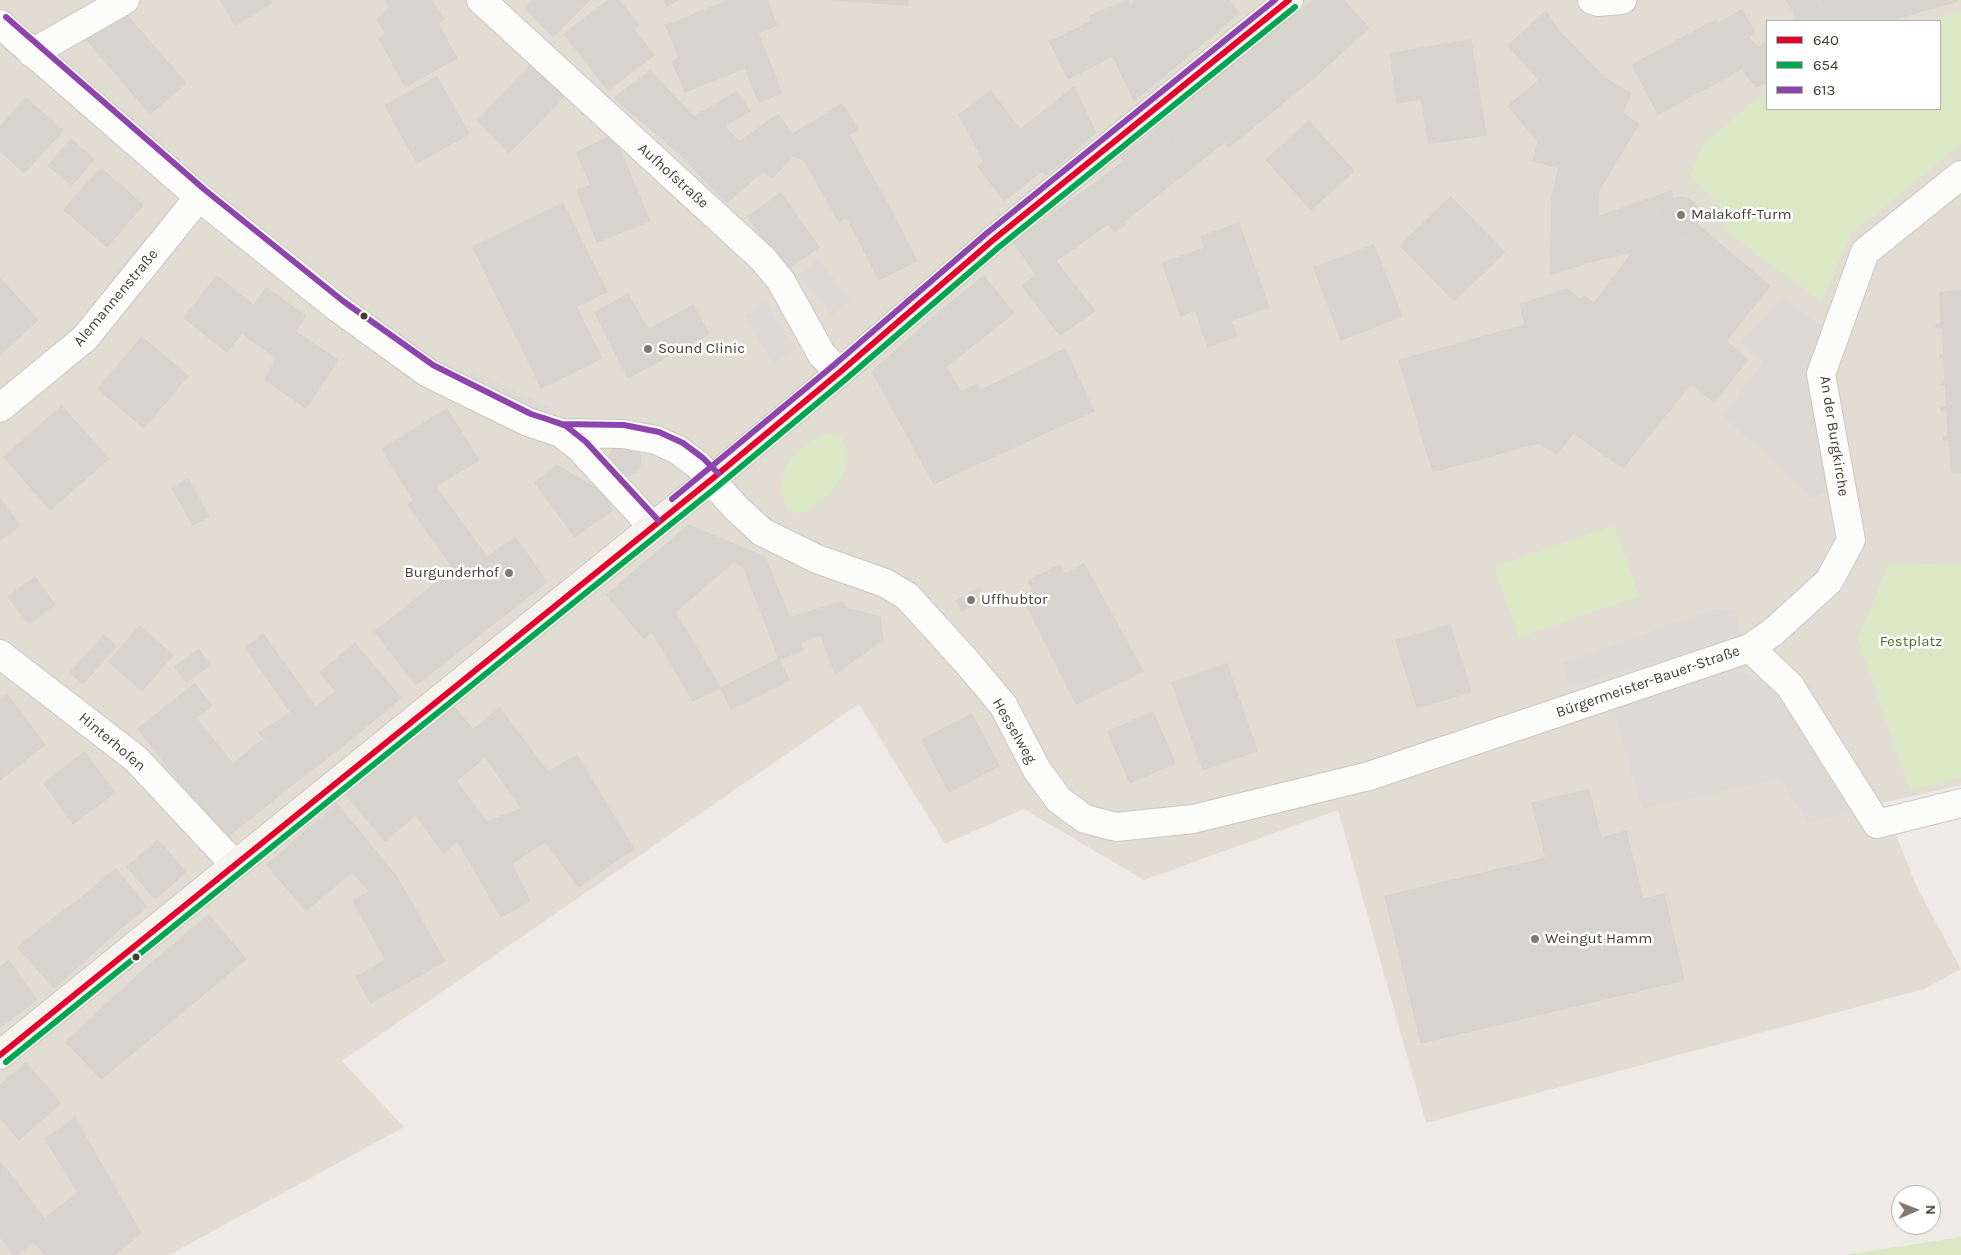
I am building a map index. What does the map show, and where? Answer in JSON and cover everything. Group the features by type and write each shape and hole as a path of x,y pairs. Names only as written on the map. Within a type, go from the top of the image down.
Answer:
{"street":[{"path":"32,53 125,0"},
{"name":"Aufhofstraße","path":"481,0 763,258 781,281 822,355 840,372"},
{"path":"0,1055 712,479 993,240 1289,0"},
{"path":"1592,0 1598,2 1622,0"},
{"path":"0,24 199,197 338,308 428,374 528,422 562,433 580,448 652,526"},
{"name":"An der Burgkirche","path":"1750,648 1773,632 1829,581 1851,540 1821,374 1865,252 1961,175"},
{"name":"Alemannenstraße","path":"0,408 85,338 199,197"},
{"name":"Hesselweg","path":"562,433 623,434 656,440 678,450 698,465 735,507 762,532 817,559 885,583 906,596 966,661 1003,705 1037,770 1059,800 1085,819 1116,827 1193,819 1369,776"},
{"name":"Bürgermeister-Bauer-Straße","path":"1369,776 1750,648 1790,686 1877,824 1961,803"},
{"name":"Hinterhofen","path":"0,654 136,759 234,864"}],"shaded area":[{"path":"0,0 1961,0 1961,785 1883,803 1917,887 1961,969 1924,989 1426,1123 1338,810 1144,880 1024,809 945,844 859,704 342,1061 404,1127 169,1255 0,1255"},
{"path":"123,108 162,141 155,149 116,116"},
{"path":"148,235 155,240 112,291 105,285"},
{"path":"818,259 851,299 832,316 798,276"},
{"path":"1783,297 1822,326 1810,380 1830,491 1812,498 1722,415 1763,362 1741,342"},
{"path":"766,302 796,350 773,364 744,316"},
{"path":"472,370 553,409 548,419 468,380"},
{"path":"1714,609 1735,610 1741,637 1569,687 1562,663"},
{"path":"1741,671 1768,683 1783,702 1850,812 1809,823 1778,779 1643,809 1618,729 1615,707 1716,672"}],"green space":[{"path":"1961,11 1961,144 1852,233 1821,301 1724,230 1724,214 1716,202 1690,177 1704,143 1756,100 1766,95 1766,110 1941,110 1941,20 1935,20"},
{"path":"828,434 841,437 845,447 847,457 843,475 831,491 807,510 798,513 787,509 782,484 784,472 789,462 805,445"},
{"path":"1614,526 1639,596 1519,637 1494,567"},
{"name":"Festplatz","path":"1889,563 1961,565 1961,777 1910,790 1858,639"},
{"path":"1961,1237 1961,1255 1844,1255"}],"building":[{"path":"221,0 270,0 272,3 235,25"},
{"path":"386,0 431,0 444,19 377,20 389,7"},
{"path":"533,0 590,0 553,37 525,8"},
{"path":"609,0 619,0 639,25 634,29 654,55 608,90 564,34"},
{"path":"664,0 679,0 667,6"},
{"path":"729,0 767,0 777,25 758,33 782,93 759,102 745,68 685,92 672,61 679,58 666,26"},
{"path":"831,0 908,0 908,5"},
{"path":"1137,0 1229,0 1239,13 1163,77 1131,5"},
{"path":"1314,0 1344,0 1369,28 1316,76 1276,31"},
{"path":"1787,0 1817,0 1828,20 1797,20"},
{"path":"1820,0 1849,0 1859,20 1829,20"},
{"path":"1849,0 1958,0 1892,20 1859,20"},
{"path":"1128,1 1163,77 1134,101 1113,56 1068,79 1050,42 1092,21 1090,16"},
{"path":"120,7 186,83 150,114 85,38"},
{"path":"1742,10 1755,32 1749,37 1758,48 1766,43 1766,82 1756,87 1742,69 1718,24"},
{"path":"1546,11 1558,30 1605,78 1581,101 1559,168 1533,161 1538,142 1508,106 1539,80 1508,46"},
{"path":"444,19 438,24 457,58 405,87 379,38 386,33 377,20"},
{"path":"1716,20 1742,69 1658,114 1632,65"},
{"path":"1276,31 1316,76 1228,148 1206,87"},
{"path":"1471,40 1486,135 1429,144 1421,99 1397,103 1390,54"},
{"path":"531,65 564,97 509,153 477,121"},
{"path":"651,71 707,131 681,155 614,98"},
{"path":"437,77 469,134 417,163 385,106"},
{"path":"1605,78 1631,94 1622,113 1639,124 1599,191 1597,217 1579,230 1590,262 1550,275 1552,195 1559,168 1581,101"},
{"path":"1074,87 1096,133 1046,175 1013,136"},
{"path":"1206,87 1225,142 1183,175 1166,122"},
{"path":"991,91 1021,130 984,162 959,115"},
{"path":"737,92 750,111 725,126 719,120 707,131 694,117"},
{"path":"26,98 63,131 24,173 0,151 0,127"},
{"path":"842,104 858,129 804,160 793,156 772,178 763,171 727,203 701,177 739,142 778,114 792,134"},
{"path":"719,120 739,142 701,177 681,155"},
{"path":"1309,121 1354,171 1311,210 1266,160"},
{"path":"1166,122 1183,175 1125,221 1099,180 1124,161 1122,157"},
{"path":"614,135 628,168 591,185 576,153"},
{"path":"849,135 884,197 839,222 804,160"},
{"path":"1013,136 1042,171 1004,201 978,167"},
{"path":"71,139 94,159 72,185 48,166"},
{"path":"101,168 143,205 107,247 64,210"},
{"path":"628,168 650,221 597,242 577,190"},
{"path":"1099,180 1126,224 1114,232 1108,224 1056,261 1095,311 1060,335 1022,286 1036,275 1014,243"},
{"path":"1672,191 1672,198 1664,207 1663,218 1669,229 1674,232 1651,248 1590,262 1579,230 1597,217"},
{"path":"781,193 819,247 785,271 748,217"},
{"path":"884,197 917,261 879,280 847,218"},
{"path":"1451,197 1505,252 1454,301 1400,246"},
{"name":"Malakoff-Turm","path":"1681,197 1688,198 1694,202 1698,208 1698,222 1694,228 1688,232 1681,233 1674,232 1668,228 1664,222 1663,215 1664,208 1668,202 1674,198"},
{"path":"563,203 607,292 576,306 602,358 541,388 473,247"},
{"path":"1239,223 1269,307 1231,321 1237,336 1208,347 1195,310 1181,316 1162,263 1205,248 1201,237"},
{"path":"1697,224 1770,286 1726,341 1748,360 1714,402 1691,384 1623,468 1573,433 1557,454 1538,443 1433,472 1399,360 1525,325 1520,304 1567,289 1581,300 1584,296 1594,303 1632,253 1651,248 1674,232 1687,233"},
{"path":"1374,245 1402,316 1341,340 1314,268"},
{"path":"217,276 260,310 227,352 184,318"},
{"path":"984,276 1014,313 966,351 937,314"},
{"path":"0,278 38,320 0,355"},
{"path":"267,288 306,316 276,358 243,334 260,310 254,305"},
{"path":"1961,291 1961,473 1954,473 1951,471 1949,440 1943,440 1943,437 1948,437 1947,411 1941,411 1941,407 1947,407 1945,385 1942,385 1942,382 1945,381 1944,358 1940,358 1940,355 1944,355 1942,328 1936,328 1936,324 1941,324 1940,293"},
{"name":"Sound Clinic","path":"628,294 648,330 693,305 709,334 628,378 595,313"},
{"path":"937,314 966,351 946,367 961,391 977,384 1010,449 934,484 872,372"},
{"path":"295,331 338,360 306,408 265,380 276,358"},
{"path":"142,337 188,376 144,428 98,389"},
{"path":"1065,349 1094,411 1056,428 1026,369"},
{"path":"1026,369 1056,428 1010,449 980,391"},
{"path":"62,406 109,459 50,510 4,457"},
{"path":"447,409 479,460 413,500 382,449"},
{"path":"625,444 637,448 641,460 637,472 625,476 613,472 609,460 613,448"},
{"path":"557,465 599,490 613,510 575,537 535,483"},
{"path":"188,479 209,516 193,525 172,489"},
{"path":"435,486 487,557 515,537 547,582 496,622 454,569 408,505"},
{"path":"0,498 20,526 0,540"},
{"path":"689,525 748,550 675,612 647,561"},
{"path":"748,550 765,557 803,650 779,659 743,566 733,562"},
{"path":"647,561 675,612 644,639 607,595"},
{"path":"1084,564 1143,671 1076,704 1022,596 1033,590 1028,581 1060,565 1065,574"},
{"path":"454,569 496,622 416,685 375,632"},
{"path":"35,577 55,605 29,624 8,597"},
{"name":"Uffhubtor","path":"980,588 986,599 962,611 956,601"},
{"path":"843,602 847,608 880,617 883,640 835,674 821,635 800,642 790,618"},
{"path":"675,612 721,688 693,701 652,632"},
{"path":"1450,625 1471,692 1417,708 1396,641"},
{"path":"140,626 173,655 142,691 109,662"},
{"path":"263,634 316,707 303,716 297,709 291,713 246,648"},
{"path":"104,635 116,646 83,684 70,673"},
{"path":"355,643 401,698 366,727 320,673"},
{"path":"199,650 210,665 186,682 175,667"},
{"path":"779,659 789,680 731,709 721,688"},
{"path":"1227,664 1257,751 1203,770 1172,683"},
{"path":"195,684 212,706 196,718 233,764 262,740 296,782 225,839 138,729"},
{"path":"336,692 366,727 330,756 303,716"},
{"path":"7,694 45,745 0,780 0,700"},
{"path":"454,706 491,752 434,800 396,754"},
{"path":"500,708 548,772 577,755 634,849 578,887 485,757 491,752 473,730"},
{"path":"297,709 330,756 296,782 259,733"},
{"path":"1153,712 1175,763 1130,783 1108,732"},
{"path":"972,714 999,766 949,792 922,740"},
{"path":"85,752 115,793 73,824 44,783"},
{"path":"396,754 434,800 385,841 346,795"},
{"path":"456,781 487,822 522,808 545,842 512,863 530,901 501,917 434,800"},
{"name":"Weingut Hamm","path":"1589,790 1601,838 1626,831 1643,899 1664,894 1684,980 1421,1043 1385,896 1546,858 1532,803"},
{"path":"434,800 457,840 444,854 416,815"},
{"path":"337,804 397,877 370,892 352,872 306,911 267,865"},
{"path":"158,840 186,872 155,899 127,867"},
{"path":"116,869 147,907 115,933 84,896"},
{"path":"397,877 445,961 371,1003 356,977 386,960 353,901"},
{"path":"84,896 115,933 79,966 45,925"},
{"path":"209,915 246,959 183,1012 146,968"},
{"path":"45,925 79,966 54,988 18,948"},
{"path":"9,961 37,1000 7,1022 0,1013 0,967"},
{"path":"146,968 183,1012 101,1079 66,1042"},
{"path":"0,1013 7,1022 0,1027"},
{"path":"26,1063 61,1103 19,1140 0,1118 0,1086"},
{"path":"75,1118 141,1233 114,1255 45,1255 27,1233 78,1192 45,1139"},
{"path":"0,1161 45,1219 27,1233 34,1242 16,1255 0,1237"}],"transit line":[{"name":"613","path":"672,499 834,365 987,233 1275,0"},
{"name":"640","path":"0,1055 712,479 993,240 1289,0"},
{"name":"654","path":"6,1062 718,486 999,247 1295,7"},
{"name":"613","path":"6,17 205,190 343,301 433,365 531,414 562,424 624,425 659,432 683,443 703,458 718,473"},
{"name":"613","path":"544,418 566,426 586,442 658,520"}],"place":[{"name":"Malakoff-Turm","path":"1681,215"},
{"name":"Sound Clinic","path":"648,349"},
{"name":"Burgunderhof","path":"509,573"},
{"name":"Uffhubtor","path":"971,600"},
{"name":"Weingut Hamm","path":"1535,939"}]}
